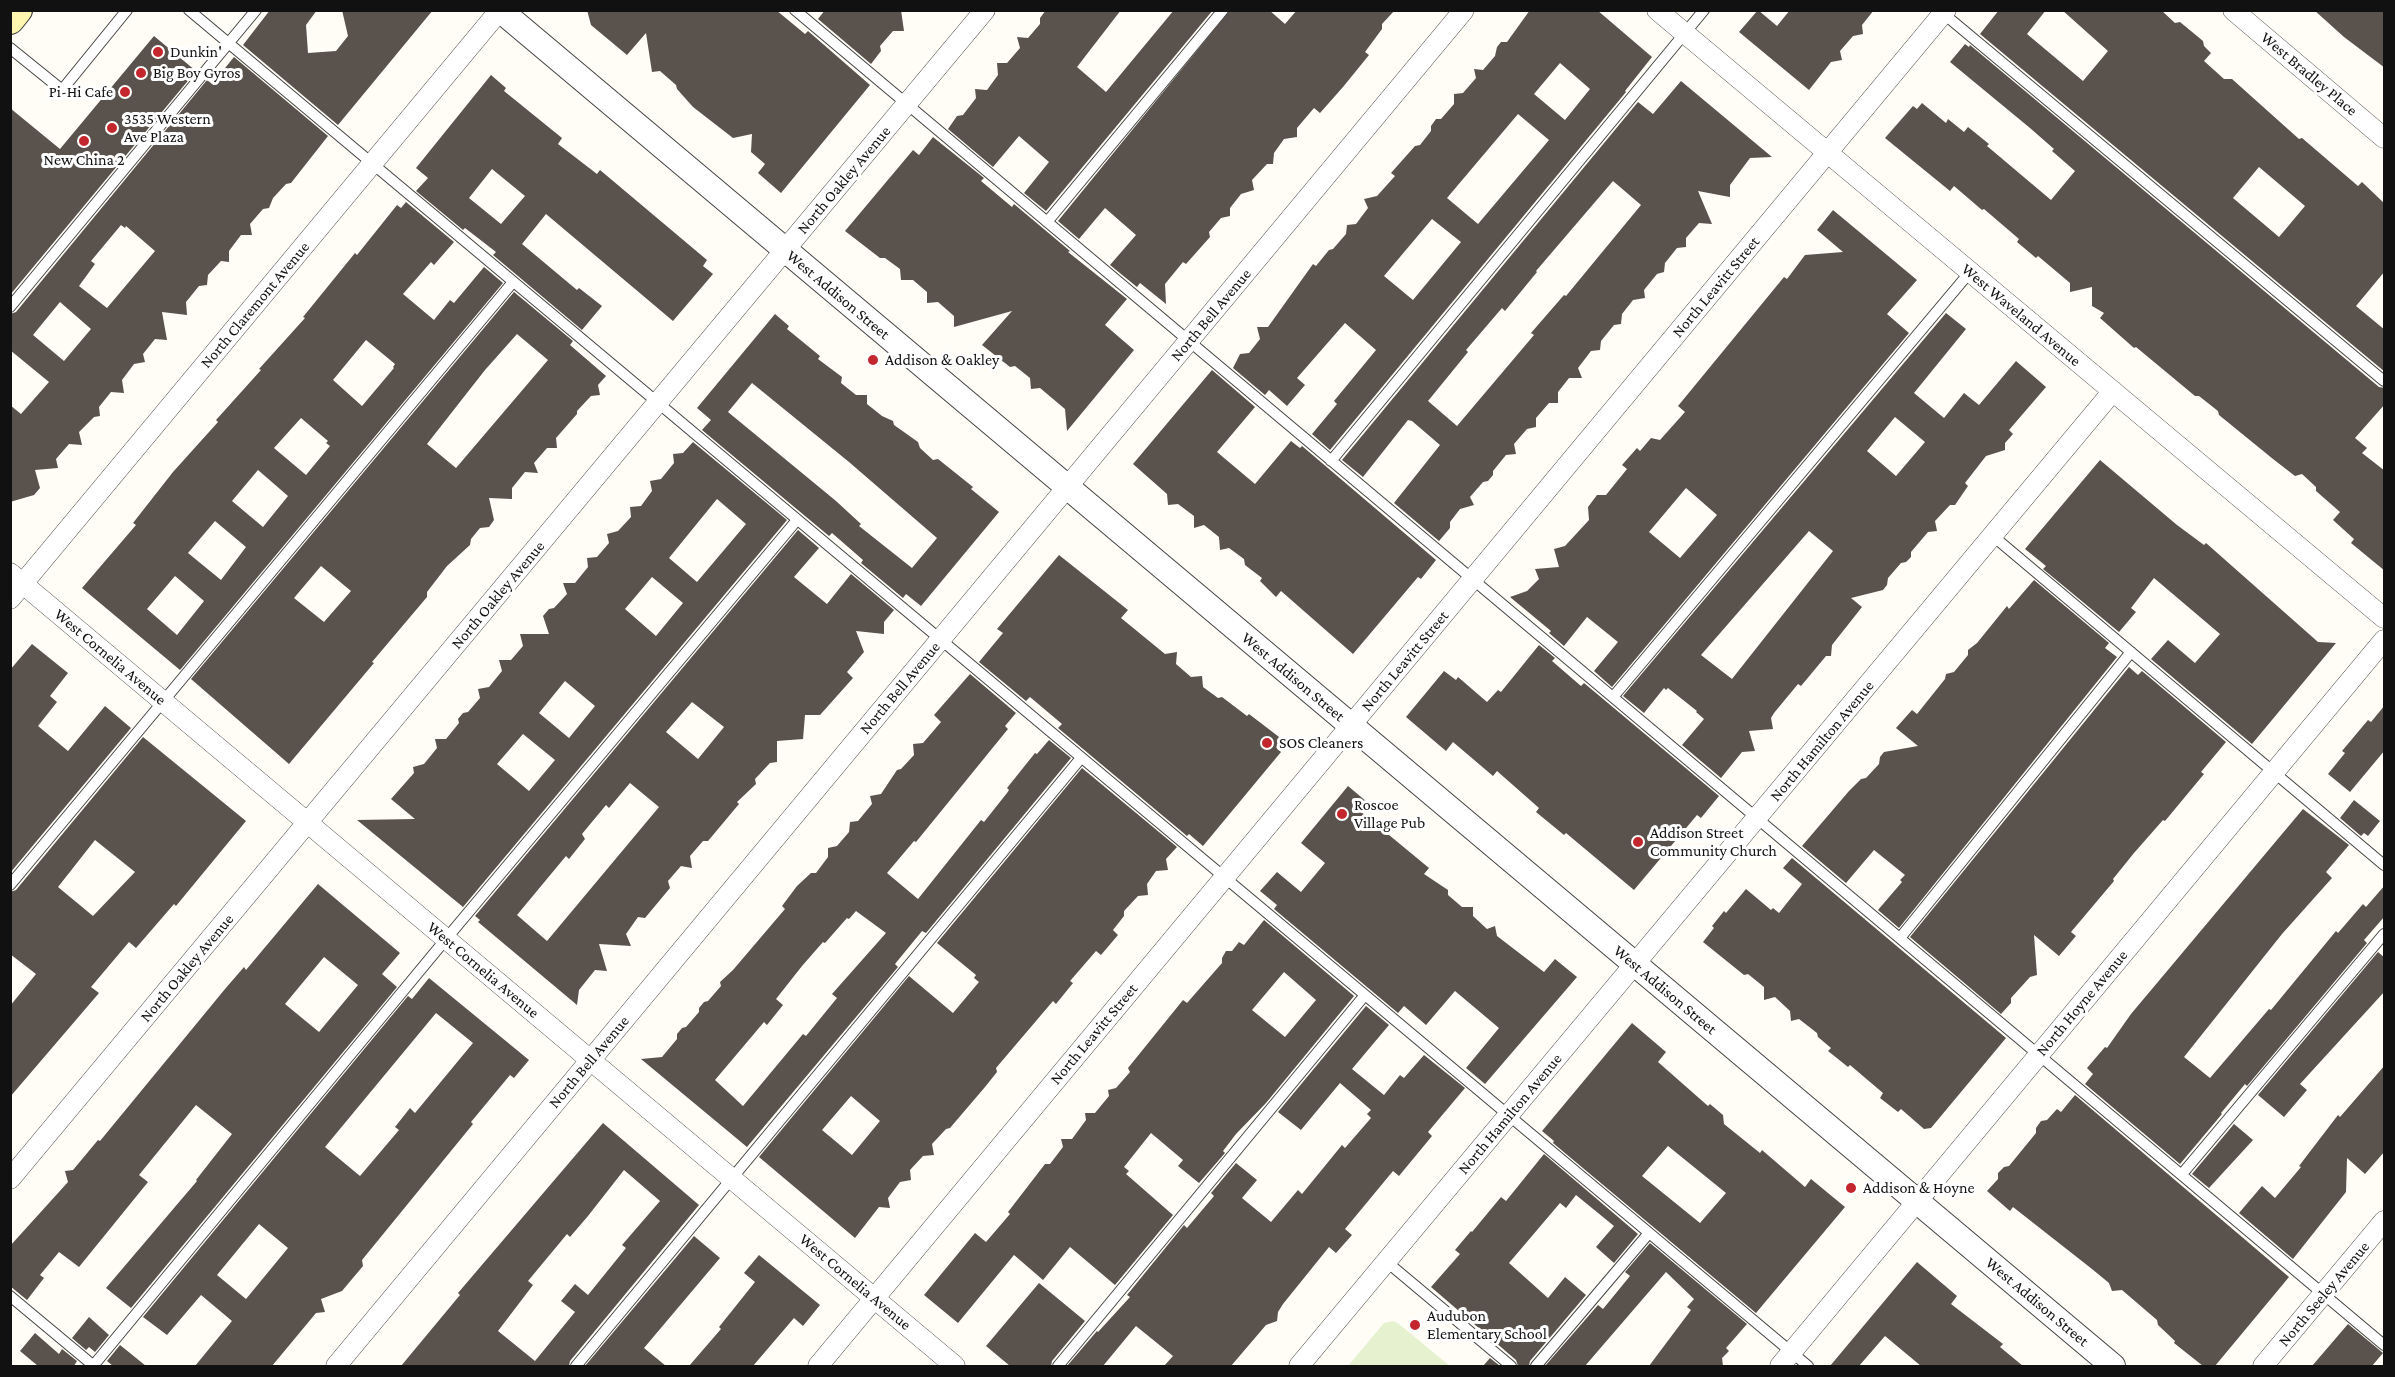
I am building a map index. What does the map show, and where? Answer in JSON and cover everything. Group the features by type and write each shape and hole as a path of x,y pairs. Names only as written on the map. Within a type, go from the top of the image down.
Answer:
{"main road":[{"path":"10,20 18,10"}],"street":[{"name":"North Oakley Avenue","path":"10,1179 985,10"},
{"name":"North Bell Avenue","path":"336,1366 1464,10"},
{"name":"West Waveland Avenue","path":"1657,10 2385,618"},
{"name":"West Bradley Place","path":"2233,10 2385,138"},
{"name":"North Claremont Avenue","path":"10,599 17,578 373,164 500,11"},
{"name":"West Addison Street","path":"500,11 2114,1366"},
{"name":"North Leavitt Street","path":"818,1366 1945,12"},
{"name":"North Hamilton Avenue","path":"1299,1366 2113,392"},
{"name":"West Cornelia Avenue","path":"17,578 955,1366"},
{"name":"North Hoyne Avenue","path":"1786,1360 2385,640"},
{"name":"North Seeley Avenue","path":"2263,1366 2385,1221"}],"lane":[{"path":"10,48 62,90 128,10"},
{"path":"189,10 1649,1233 1786,1360 1808,1366"},
{"path":"10,307 256,10"},
{"path":"795,10 2385,1345"},
{"path":"1047,222 1222,10"},
{"path":"1331,461 1704,10"},
{"path":"1945,12 2385,381"},
{"path":"1613,697 1970,272"},
{"path":"10,885 513,282"},
{"path":"10,1296 94,1366 446,939 797,520"},
{"path":"1993,536 2385,865"},
{"path":"1900,938 2131,652"},
{"path":"576,1366 733,1180 1081,758"},
{"path":"2182,1174 2385,934"},
{"path":"1058,1366 1365,995"},
{"path":"1536,1366 1649,1233"},
{"path":"1387,1262 1511,1366"}],"green space":[{"path":"1394,1321 1450,1366 1348,1366 1384,1323"}],"building":[{"path":"270,10 317,10 306,25 308,53 336,51 348,36 342,10 433,10 338,125 243,45"},
{"path":"587,10 776,10 805,34 808,31 870,85 781,193 758,173 765,164 751,152 752,134 733,138 693,107 676,85 660,71 652,72 646,33 627,55 591,25"},
{"path":"825,10 901,10 904,31 893,31 880,46 881,51 871,64 818,19"},
{"path":"1046,10 1121,10 1077,67 1106,92 1174,10 1213,10 1046,211 1024,193 1049,162 1019,136 993,167 948,129 957,116 963,115 976,98 975,89 987,90 998,75 997,63 1007,63 1020,48 1017,37 1028,38 1040,24 1040,18"},
{"path":"1230,10 1269,10 1285,24 1297,10 1395,10 1382,24 1382,29 1365,52 1369,55 1343,87 1320,113 1314,108 1297,128 1297,137 1284,139 1274,153 1273,164 1267,164 1252,180 1254,190 1241,194 1230,208 1230,216 1221,218 1209,232 1210,237 1186,264 1183,262 1165,284 1166,304 1140,283 1137,287 1110,265 1136,235 1105,208 1079,239 1058,221"},
{"path":"1530,10 1597,10 1652,57 1626,92 1330,450 1312,434 1337,404 1334,401 1376,350 1345,323 1297,378 1305,385 1287,406 1269,390 1265,395 1233,368 1240,354 1249,353 1260,339 1257,327 1268,327 1313,264 1316,266 1329,250 1333,249 1346,234 1347,225 1356,224 1368,208 1364,199 1377,196 1395,176 1391,173 1431,131 1431,126 1436,119 1441,119 1454,104 1454,94 1463,93 1476,78 1474,69 1483,70 1495,56 1501,42 1507,42","holes":["1560,63 1590,89 1565,120 1534,94","1518,114 1549,140 1478,224 1447,198","1432,219 1461,242 1413,300 1384,276"]},
{"path":"1758,10 1777,26 1790,10 1874,10 1862,25 1863,34 1853,36 1840,51 1842,60 1831,62 1809,90 1739,32"},
{"path":"1999,10 2046,10 2027,34 2083,81 2108,51 2062,10 2161,10 2175,23 2180,22 2203,41 2204,46 2211,53 2204,61 2224,79 2232,79 2299,139 2302,138 2358,186 2362,182 2385,204 2385,271 2356,306 2385,330 2385,372 1980,34","holes":["2259,167 2305,206 2279,237 2233,198"]},
{"path":"2314,10 2385,10 2385,68 2344,37"},
{"name":"3535 Western Ave Plaza","path":"154,36 196,71 10,295 10,108 60,149"},
{"path":"1965,44 1969,47 1970,45 2379,387 2385,388 2385,404 2355,438 2367,448 2362,453 2385,471 2385,571 2351,543 2354,539 2333,520 2340,512 2316,491 2316,487 2302,474 2295,476 2219,415 2218,411 2199,396 2195,396 2136,347 2134,348 2100,318 2104,313 2092,306 2092,287 2070,292 2070,283 2017,242 2019,239 1984,209 1982,210 1954,186 1950,191 1885,138 1913,106 1917,109 1922,103 1946,123 1948,119 1964,132 1968,127 2051,200 2075,171 2030,128 1950,62"},
{"path":"234,57 328,136 291,183 286,184 273,198 269,208 263,209 250,224 252,235 241,235 229,251 229,262 221,261 208,275 207,285 199,286 186,302 187,315 162,312 167,340 155,339 143,354 145,362 134,364 122,380 124,393 111,392 99,407 100,416 94,417 79,432 82,445 69,444 56,459 58,468 35,470 40,488 34,495 10,502 10,405 21,414 49,382 10,350 10,314 16,312 207,80 212,84","holes":["121,225 125,228 126,226 155,251 107,308 79,286 95,264 91,261","60,302 91,329 64,361 33,335"]},
{"path":"491,75 506,88 504,91 562,138 558,144 597,174 600,170 707,260 703,266 713,274 673,321 546,214 522,244 577,290 579,288 602,306 582,330 493,255 496,252 465,228 463,230 416,191 428,178 416,168","holes":["492,169 525,196 501,224 469,198"]},
{"path":"1681,81 1772,157 1750,158 1730,185 1730,197 1698,191 1712,224 1699,223 1686,238 1686,247 1677,248 1665,263 1664,272 1657,274 1644,290 1645,298 1633,300 1622,314 1621,324 1614,325 1601,341 1600,350 1591,351 1578,368 1582,378 1569,378 1558,392 1558,403 1549,403 1536,418 1536,427 1527,429 1514,444 1516,454 1506,455 1488,481 1483,482 1470,497 1474,505 1460,509 1450,522 1450,528 1439,541 1394,503 1440,445 1412,421 1408,420 1363,477 1342,460 1638,102 1653,114","holes":["1613,181 1641,205 1566,296 1564,295 1531,333 1534,335 1457,426 1428,401 1468,352 1466,350 1502,308 1505,311"]},
{"path":"933,137 984,178 981,181 1012,207 1014,204 1070,251 1068,252 1127,299 1105,325 1134,350 1067,431 1065,409 1040,388 1031,389 1030,378 1015,366 1010,367 982,345 1012,311 954,327 954,316 938,302 927,303 927,292 913,280 901,280 900,269 885,258 880,258 845,231 913,150 919,155"},
{"path":"406,202 454,242 434,265 431,262 403,294 434,320 450,300 454,303 484,267 503,283 180,670 82,588 136,525 133,523 173,472 305,318 303,317 355,253 357,255 397,205 401,208","holes":["366,340 395,364 362,406 333,380","301,418 328,441 326,443 330,446 306,475 274,448","258,470 288,496 263,527 232,501","215,521 246,547 221,580 188,553","175,576 204,601 177,635 147,609"]},
{"path":"1833,210 1917,280 1887,314 1909,333 1612,687 1594,671 1618,642 1587,617 1564,646 1549,633 1551,631 1510,597 1527,591 1539,579 1535,569 1559,567 1554,549 1565,546 1589,520 1588,507 1597,495 1606,495 1627,469 1622,465 1637,448 1640,451 1651,438 1660,440 1685,412 1678,406 1784,277 1787,279 1805,255 1843,252 1817,230","holes":["1686,488 1717,515 1680,558 1649,532"]},
{"path":"514,292 573,341 570,345 606,376 598,385 600,395 591,396 556,438 557,448 547,448 534,463 538,473 525,472 512,488 512,499 489,498 494,520 489,527 480,528 471,539 470,545 447,566 427,592 427,597 289,764 191,679","holes":["517,334 548,360 456,468 427,444 485,370","321,566 351,591 324,622 294,598"]},
{"path":"1946,313 1966,329 1914,393 1944,418 1964,393 1979,405 2016,361 2046,387 2009,430 2013,434 2005,443 2005,450 1986,456 1965,483 1968,486 1955,505 1950,505 1935,521 1937,531 1928,532 1911,552 1911,557 1901,563 1888,578 1883,590 1851,598 1862,607 1832,645 1831,656 1826,656 1801,686 1798,684 1774,713 1771,718 1773,729 1749,731 1755,751 1742,752 1721,778 1682,745 1704,719 1697,711 1668,688 1666,690 1664,688 1644,713 1623,696","holes":["1895,417 1925,442 1896,476 1867,451","1809,531 1833,551 1732,679 1701,655"]},
{"path":"775,314 789,326 787,329 820,356 818,359 842,377 841,383 856,395 867,395 867,404 882,416 893,421 894,425 918,442 920,448 933,460 938,459 973,487 971,489 999,512 921,606 906,594 903,598 861,563 863,560 832,533 829,536 702,430 711,420 697,408","holes":["752,383 937,538 912,568 859,526 861,524 836,501 728,412"]},
{"path":"1212,370 1255,407 1217,452 1255,484 1291,441 1300,448 1302,446 1436,560 1421,579 1418,577 1353,654 1281,591 1276,597 1260,581 1262,578 1245,565 1244,559 1229,548 1220,550 1219,537 1204,525 1194,528 1194,516 1178,504 1168,505 1167,494 1133,464"},
{"path":"693,442 787,520 463,907 357,820 415,819 391,799 414,773 413,767 424,764 437,748 435,739 446,739 459,723 458,719 463,713 468,712 480,698 478,689 489,687 502,671 499,660 511,660 523,646 520,634 549,634 543,616 567,594 563,583 575,583 588,567 587,558 597,557 609,543 607,534 618,531 631,517 630,507 641,506 652,491 650,481 661,479 674,463 673,454 683,453","holes":["717,499 746,524 697,582 669,558","652,577 683,603 656,636 625,609","565,681 595,706 569,738 539,713","523,734 555,760 529,791 497,764"]},
{"path":"2100,460 2177,525 2204,545 2206,543 2318,642 2336,643 2252,744 2151,659 2168,640 2195,663 2220,634 2154,578 2131,608 2136,612 2119,632 2043,569 2046,566 2025,549"},
{"path":"798,530 819,548 794,577 827,604 851,574 894,610 884,622 884,634 856,631 864,652 847,672 853,678 820,715 805,715 803,739 777,741 777,762 770,763 755,779 756,784 737,802 739,804 708,841 703,841 690,856 692,868 681,866 668,881 670,888 645,918 638,917 626,934 631,946 599,944 607,971 595,970 579,990 577,1005 478,922 480,920 475,916","holes":["692,702 724,727 698,759 666,732","630,783 659,807 547,941 517,915 566,856 569,859 585,839 582,834 606,805 609,808"]},
{"path":"1059,555 1128,610 1121,618 1165,654 1177,652 1176,664 1191,677 1202,676 1203,687 1218,698 1222,697 1247,716 1249,714 1283,740 1276,747 1281,752 1203,846 1189,834 1187,836 1058,728 1062,724 1030,697 1026,701 979,662 1003,633 997,629"},
{"path":"2034,580 2109,643 2105,648 2117,657 1899,928 1878,910 1902,882 1900,880 1905,875 1874,850 1846,883 1802,846 1849,791 1879,764 1884,752 1918,746 1896,728 1912,710 1917,714 1945,679 1946,674 1954,672 1968,655 1968,650 1977,643 2007,606 2009,609"},
{"path":"32,644 68,673 50,696 57,702 38,726 68,751 105,706 131,728 10,873 10,670"},
{"path":"1539,645 1555,658 1552,661 1581,686 1584,683 1719,796 1701,818 1697,815 1634,890 1566,833 1564,835 1536,812 1539,808 1497,771 1493,776 1453,742 1446,751 1406,717 1444,671 1456,680 1458,677 1487,702 1498,690 1501,692"},
{"path":"2129,667 2138,675 2142,671 2226,742 2201,772 2204,774 2165,821 2163,820 2134,853 2113,879 2114,881 2071,932 2076,936 2059,956 2034,935 2037,975 2030,977 2011,998 2011,1003 2001,1014 1910,937"},
{"path":"970,674 1016,713 1005,726 1008,729 916,842 914,841 887,873 918,899 981,820 984,822 1035,753 1037,754 1049,740 1071,758 926,933 922,931 895,964 898,967 747,1147 641,1059 662,1057 677,1039 677,1034 686,1027 704,1002 708,1001 721,986 720,982 785,909 782,906 797,886 811,873 816,873 828,857 828,848 837,846 849,832 850,822 858,821 872,804 870,796 881,794 897,770 901,769 914,755 913,744 923,743 941,722 934,715","holes":["856,911 886,933 832,994 837,998 806,1036 803,1034 743,1106 715,1080 764,1022 767,1025 783,1005 776,999 823,942 825,943 847,918 849,919"]},
{"path":"2385,705 2385,750 2350,792 2328,774 2345,753 2342,751 2368,720 2371,722"},
{"path":"143,737 246,821 176,906 174,904 136,948 129,942 91,987 99,993 10,1097 10,1006 36,974 10,954 10,892 16,890","holes":["95,840 135,872 93,916 58,887"]},
{"path":"1082,768 1177,847 1166,859 1168,870 1156,871 1147,884 1148,895 1138,896 1124,911 1124,916 1113,930 1118,935 1101,955 1096,951 1070,981 1073,983 1056,1004 1053,1001 996,1068 997,1072 985,1087 950,1128 946,1129 932,1144 934,1155 923,1156 910,1170 911,1180 900,1182 888,1198 890,1208 879,1207 855,1238 759,1157 909,976 953,1013 979,982 974,978 976,975 937,943","holes":["851,1096 880,1121 852,1155 822,1130"]},
{"path":"1348,786 1367,802 1360,811 1429,868 1424,874 1448,890 1448,895 1462,907 1473,907 1473,916 1487,929 1495,926 1497,936 1544,972 1555,959 1577,977 1485,1084 1466,1068 1499,1028 1455,991 1426,1025 1404,1006 1398,1013 1274,909 1277,905 1260,891 1277,872 1301,892 1325,863 1301,843"},
{"path":"2354,800 2380,821 2368,836 2364,833 2361,836 2340,818"},
{"path":"2303,809 2349,845 2326,872 2332,878 2282,934 2184,1057 2210,1078 2269,1009 2271,1010 2336,931 2338,933 2363,904 2366,907 2385,885 2385,916 2364,940 2367,943 2247,1086 2245,1084 2180,1164 2085,1084 2093,1074 2087,1068 2105,1047 2107,1048 2131,1014"},
{"path":"1792,858 2006,1038 1931,1128 1924,1129 1901,1109 1898,1112 1880,1098 1883,1093 1850,1065 1848,1067 1828,1051 1831,1048 1818,1037 1817,1033 1799,1019 1791,1021 1790,1011 1775,997 1764,1000 1764,987 1748,974 1744,975 1703,942 1724,911 1726,913 1746,889 1771,910 1773,908 1779,913 1802,884 1783,868"},
{"path":"318,884 400,953 382,974 397,987 131,1308 106,1288 197,1181 232,1134 196,1105 139,1175 148,1182 79,1267 59,1252 40,1275 44,1278 27,1300 10,1286 10,1246 68,1182 65,1171 73,1170 98,1140 100,1141 225,989 244,967 246,970","holes":["324,957 358,985 319,1032 285,1004"]},
{"path":"1264,920 1354,996 1266,1103 1236,1134 1223,1151 1225,1153 1199,1183 1178,1166 1183,1160 1151,1133 1124,1167 1129,1171 1126,1174 1173,1215 1115,1285 1070,1247 1043,1280 1014,1255 958,1323 924,1295 975,1233 986,1242 1010,1214 1008,1212 1045,1164 1050,1164 1063,1147 1061,1139 1072,1139 1086,1120 1085,1113 1095,1113 1109,1096 1108,1090 1116,1088 1130,1072 1128,1068 1183,1000 1187,1003 1222,963 1226,951 1232,951 1239,942 1244,945","holes":["1284,972 1316,1000 1285,1037 1252,1010"]},
{"path":"2378,952 2385,958 2385,991 2300,1084 2307,1090 2284,1117 2258,1095"},
{"path":"429,978 529,1060 514,1078 510,1075 471,1122 473,1124 362,1260 363,1266 342,1291 321,1299 325,1312 316,1313 272,1366 195,1366 232,1321 201,1295 167,1335 143,1317 408,996 412,999","holes":["436,1013 473,1043 415,1113 410,1108 395,1127 399,1130 360,1176 325,1147","259,1224 288,1248 246,1299 217,1275"]},
{"path":"1366,1006 1389,1025 1352,1069 1384,1095 1400,1075 1404,1078 1424,1055 1465,1088 1428,1132 1432,1136 1399,1176 1393,1171 1345,1229 1352,1235 1336,1253 1329,1247 1283,1304 1278,1312 1277,1321 1266,1325 1231,1366 1164,1366 1173,1356 1136,1326 1103,1366 1067,1366 1130,1297 1127,1295 1184,1225 1187,1228 1214,1196 1211,1193 1236,1163 1257,1180 1242,1198 1271,1222 1298,1190 1302,1194 1342,1145 1345,1148 1371,1118 1367,1114 1371,1110 1340,1083 1301,1130 1278,1112"},
{"path":"1632,1023 1666,1052 1658,1062 1708,1106 1710,1104 1723,1115 1724,1124 1760,1153 1762,1150 1805,1187 1811,1179 1845,1207 1756,1313 1553,1143 1554,1141 1542,1131","holes":["1668,1146 1726,1193 1700,1223 1642,1176"]},
{"path":"2385,1065 2385,1151 2365,1174 2347,1158 2346,1192 2293,1259 2239,1213 2262,1186 2275,1198 2301,1167 2299,1166 2338,1115 2340,1117"},
{"path":"2075,1095 2289,1277 2215,1366 2203,1366 2174,1343 2175,1341 2158,1325 2157,1320 2122,1290 2112,1291 2109,1283 2092,1269 2013,1207 2010,1211 1987,1191 1998,1179 1998,1173 2004,1167 2009,1166 2036,1133 2036,1128 2041,1121 2047,1120 2057,1109 2061,1112"},
{"path":"603,1123 699,1205 570,1361 569,1366 401,1366 460,1295 458,1293","holes":["624,1170 660,1201 622,1245 626,1248 588,1295 575,1284 561,1301 575,1312 535,1361 498,1331 533,1285 528,1281 567,1234 570,1237"]},
{"path":"2234,1124 2253,1140 2209,1188 2192,1174"},
{"path":"1544,1154 1638,1234 1614,1263 1596,1247 1614,1226 1576,1195 1566,1208 1560,1203 1509,1263 1548,1298 1565,1277 1586,1295 1530,1361 1529,1366 1518,1366 1516,1360 1431,1287 1460,1254 1455,1250 1471,1231 1501,1197 1506,1201"},
{"path":"694,1236 720,1258 644,1348 666,1366 585,1366"},
{"path":"1650,1243 1747,1324 1726,1348 1729,1351 1722,1358 1723,1366 1649,1366 1691,1310 1687,1307 1694,1299 1666,1272 1585,1366 1545,1366 1598,1305 1603,1309 1630,1276 1625,1272"},
{"path":"759,1255 820,1305 803,1326 794,1318 753,1366 689,1366 721,1329 719,1327 755,1282 744,1273"},
{"path":"1917,1262 1957,1296 1951,1304 2003,1344 2000,1347 2023,1366 1921,1366 1885,1336 1859,1366 1830,1366"},
{"path":"1039,1283 1085,1321 1052,1361 1051,1366 1010,1366 986,1346"},
{"path":"89,1317 109,1335 95,1352 89,1347 86,1350 72,1338"},
{"path":"2348,1324 2383,1353 2372,1366 2312,1366"},
{"path":"35,1333 59,1354 62,1349 77,1361 74,1366 38,1366 20,1351"},
{"path":"120,1345 146,1366 113,1366 107,1361"},
{"path":"1490,1358 1500,1366 1483,1366"}],"place":[{"name":"Dunkin'","path":"158,52"},
{"name":"Big Boy Gyros","path":"141,73"},
{"name":"Pi-Hi Cafe","path":"125,92"},
{"name":"3535 Western Ave Plaza","path":"112,128"},
{"name":"New China 2","path":"84,141"},
{"name":"Addison & Oakley","path":"873,360"},
{"name":"SOS Cleaners","path":"1267,743"},
{"name":"Roscoe Village Pub","path":"1342,814"},
{"name":"Addison Street Community Church","path":"1638,842"},
{"name":"Addison & Hoyne","path":"1851,1188"},
{"name":"Audubon Elementary School","path":"1415,1325"}]}
